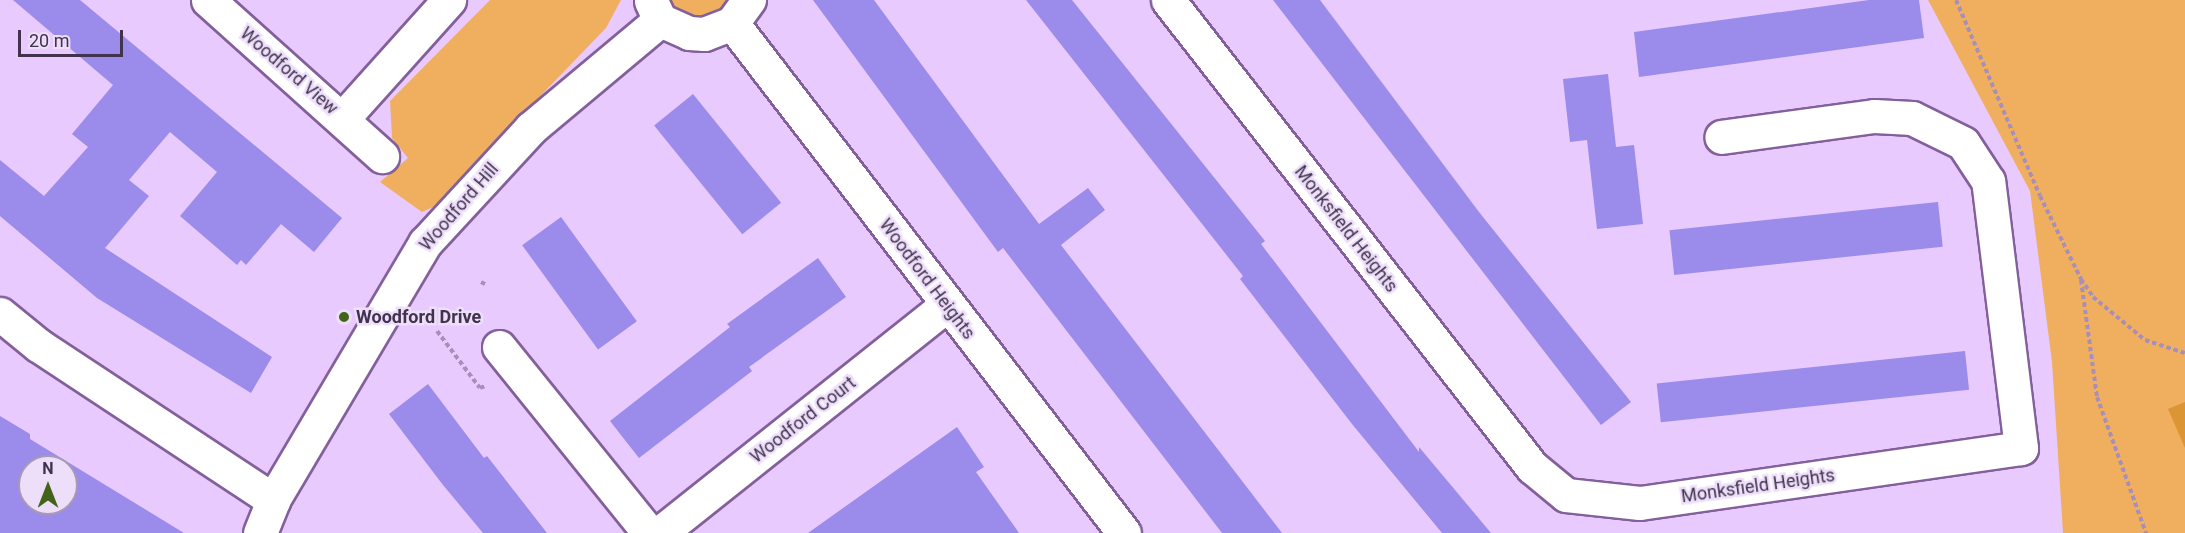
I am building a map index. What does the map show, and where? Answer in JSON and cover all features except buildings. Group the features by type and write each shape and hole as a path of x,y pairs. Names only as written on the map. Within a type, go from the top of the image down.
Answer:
{"street":[{"name":"Woodford View","path":"208,0 343,118 382,156"},
{"name":"Woodford View","path":"343,118 449,0"},
{"name":"Monksfield Heights","path":"1168,0 1532,466 1566,495 1640,503 2021,448 1988,181 1963,143 1912,118 1874,116 1721,137"},
{"path":"656,10 689,33 704,34 741,12"},
{"name":"Woodford Hill","path":"260,533 273,500 430,236 531,128 656,10"},
{"name":"Woodford Heights","path":"741,12 945,306 1124,533"},
{"name":"Woodford Court","path":"660,533 945,306"},
{"path":"0,314 38,345 273,500"},
{"path":"499,347 649,533"}],"path":[{"path":"1956,0 2040,196 2081,279 2093,297 2145,340 2185,353"},
{"path":"2081,279 2097,397 2146,533"},
{"path":"481,282 486,285"}],"shaded area":[{"path":"490,0 621,0 606,28 433,207 422,212 380,182 408,158 392,138 390,101"},
{"path":"664,0 729,0 717,13 691,18 679,14"},
{"path":"1928,0 2185,0 2185,533 2063,533 2052,362 2030,191"},
{"path":"2185,402 2185,448 2168,409"}],"place":[{"name":"Woodford Drive","path":"344,317"}]}
